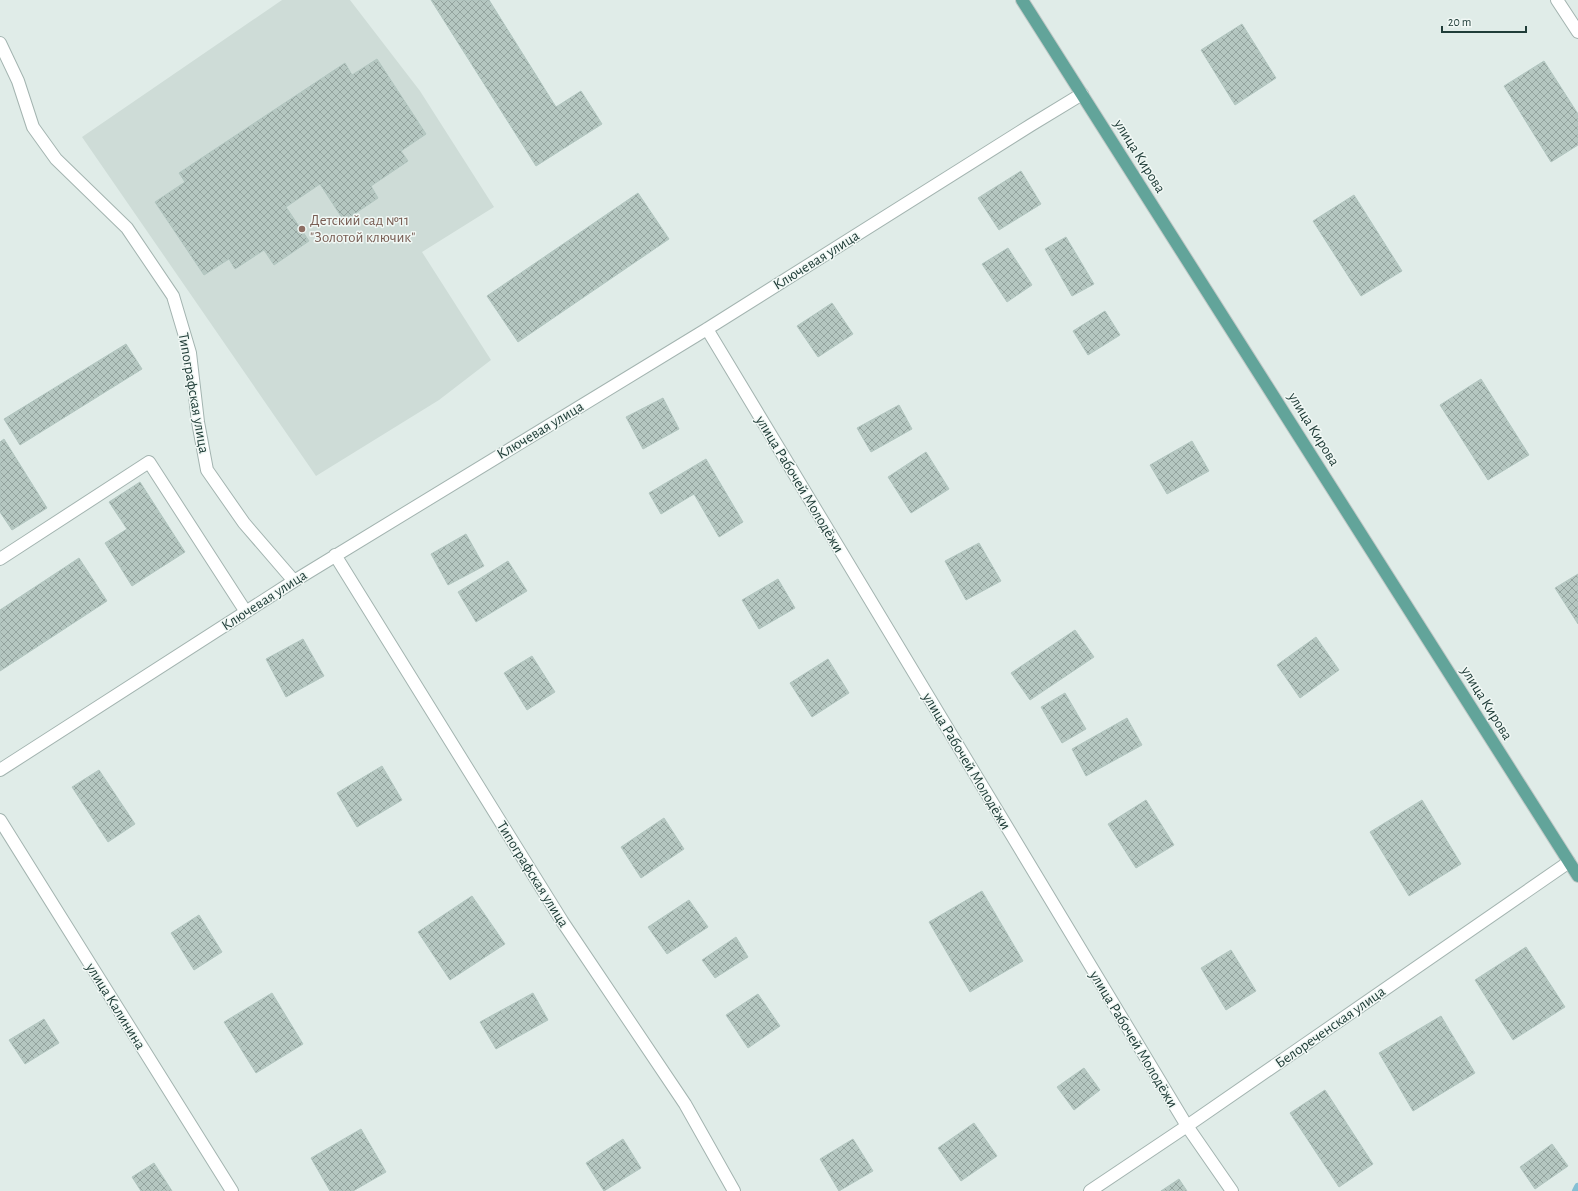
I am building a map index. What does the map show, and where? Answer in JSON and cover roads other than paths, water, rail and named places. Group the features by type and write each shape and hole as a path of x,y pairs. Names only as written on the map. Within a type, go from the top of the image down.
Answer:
{"main road":[{"name":"улица Кирова","path":"1022,0 1578,876"}],"street":[{"path":"1557,0 1578,32"},
{"name":"Типографская улица","path":"0,43 18,81 33,127 56,159 127,228 173,296 190,353 198,422 207,470 244,523 294,581"},
{"name":"Ключевая улица","path":"0,770 335,555 707,329 1082,94"},
{"name":"улица Рабочей Молодёжи","path":"707,329 1187,1126 1232,1191"},
{"path":"0,559 149,462 246,612"},
{"name":"Типографская улица","path":"335,555 562,921 685,1104 734,1191"},
{"name":"улица Калинина","path":"0,820 232,1191"},
{"name":"Белореченская улица","path":"1090,1191 1187,1126 1569,862"}],"waterway":[{"path":"1576,1191 1578,1187"}],"place":[{"name":"Детский сад №11 \"Золотой ключик\"","path":"302,229"}]}
